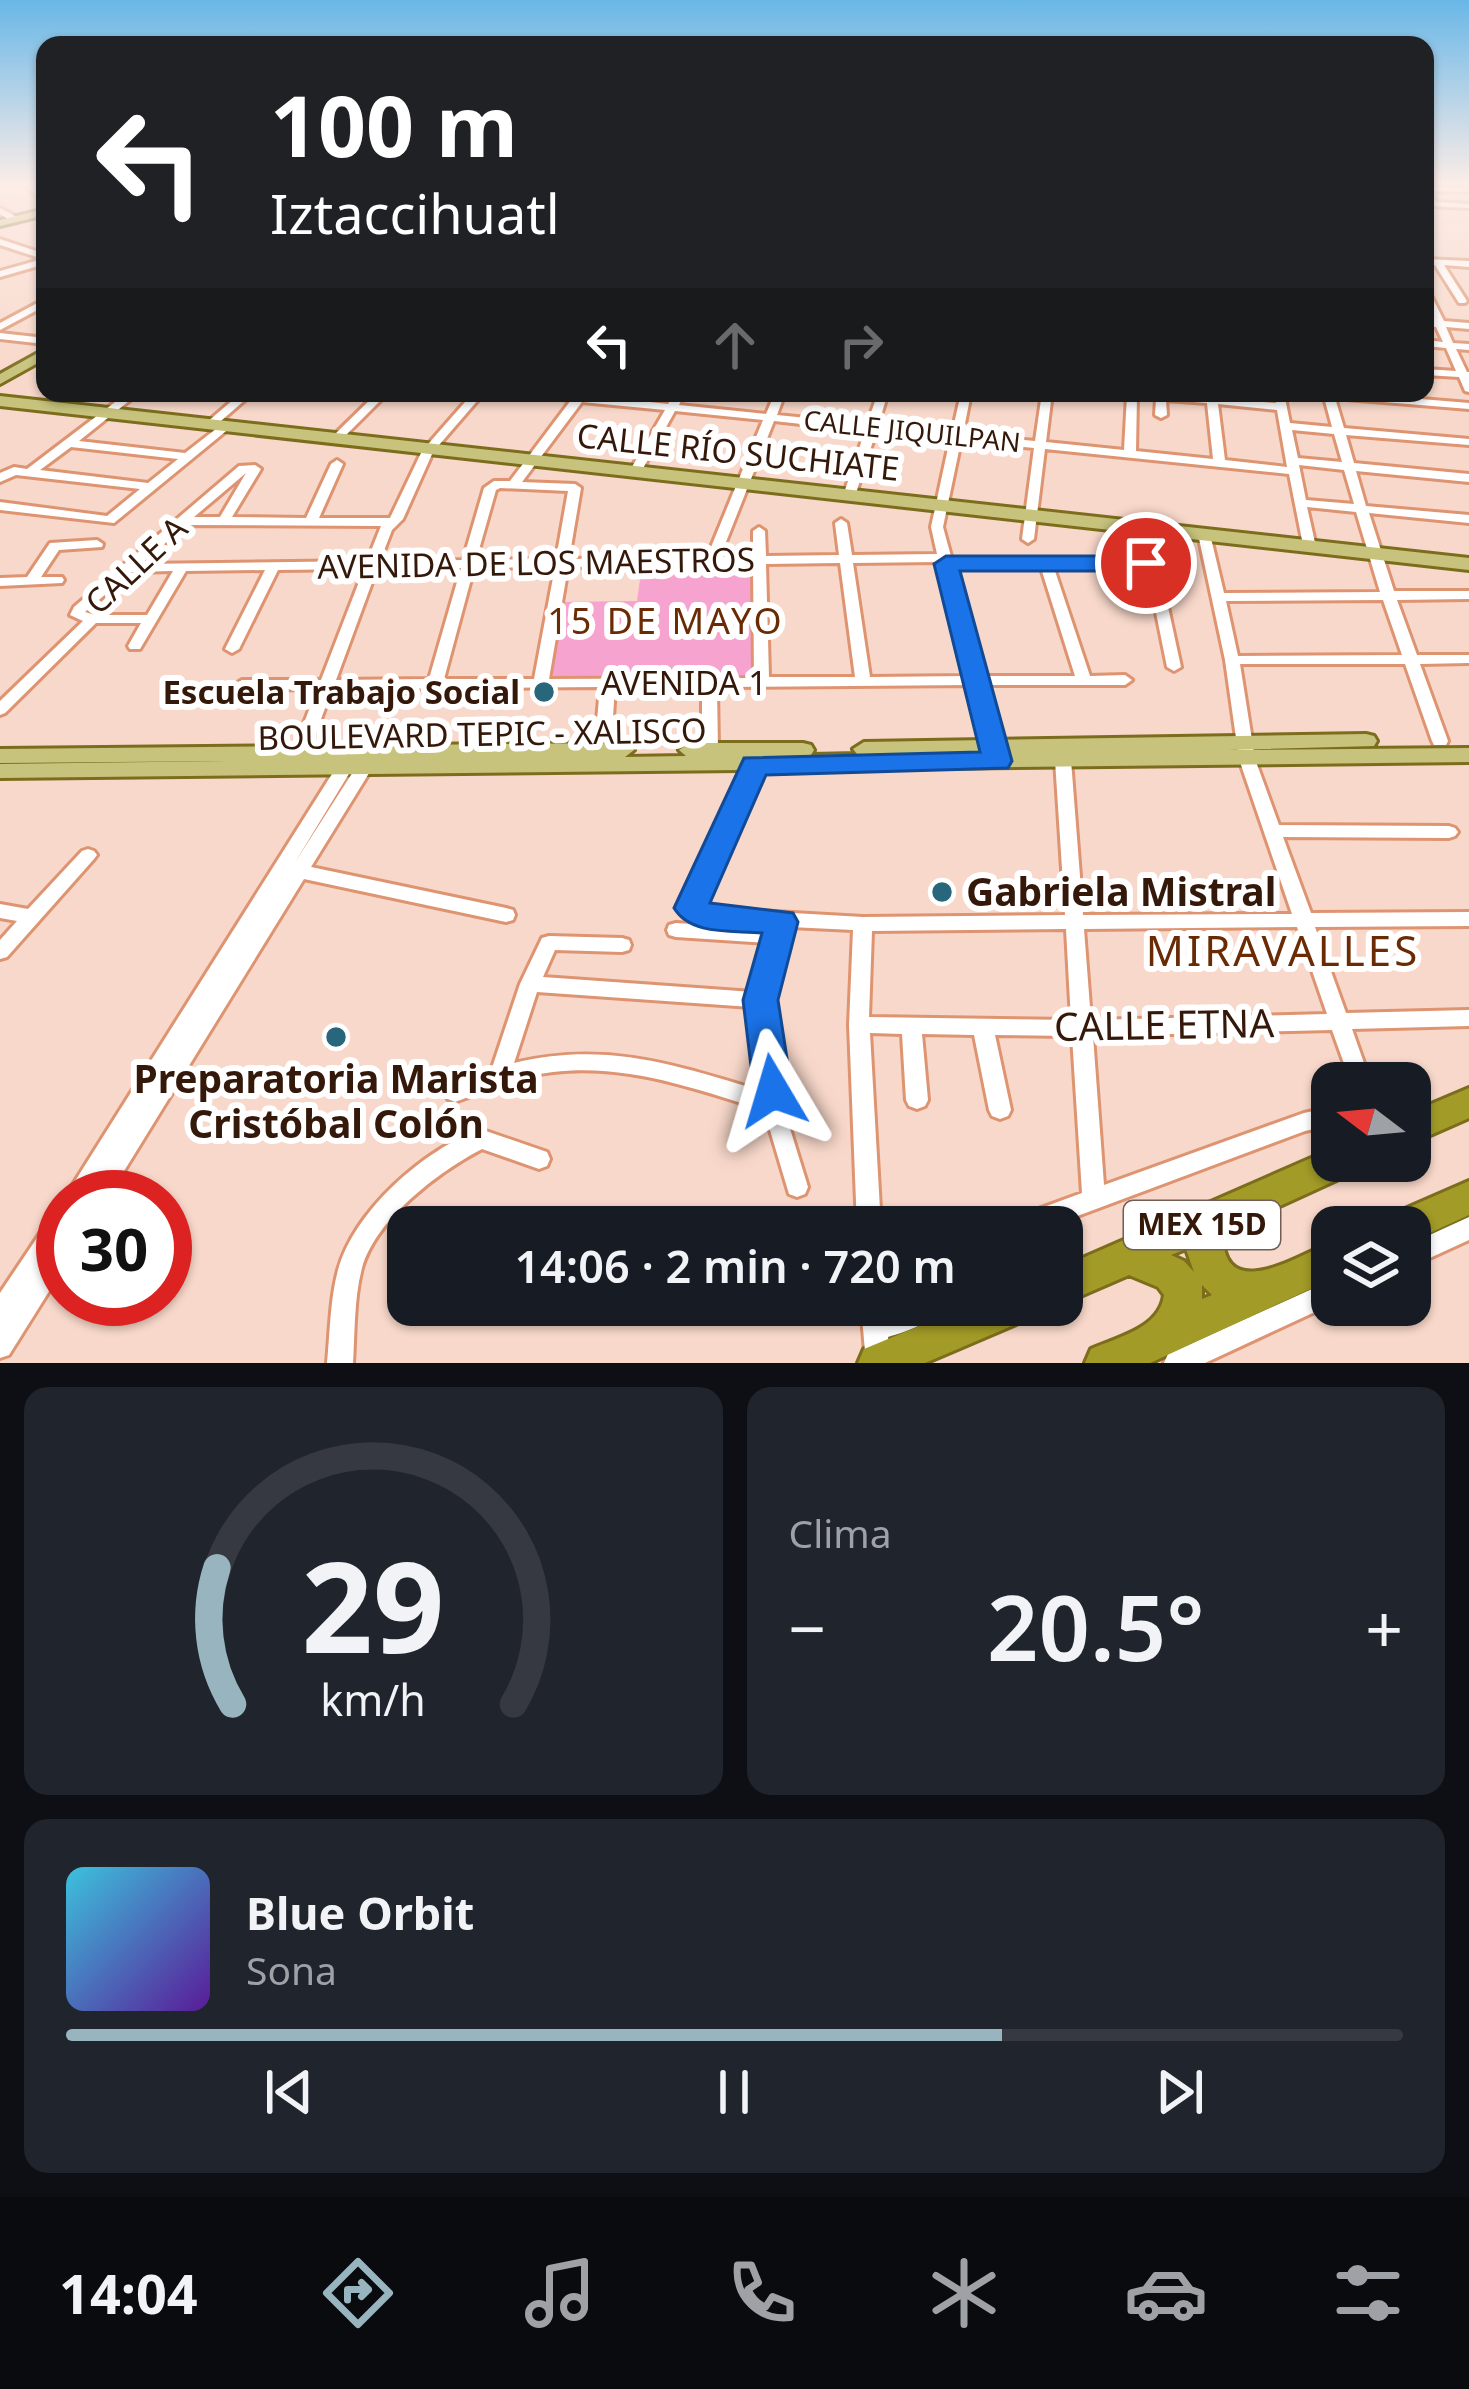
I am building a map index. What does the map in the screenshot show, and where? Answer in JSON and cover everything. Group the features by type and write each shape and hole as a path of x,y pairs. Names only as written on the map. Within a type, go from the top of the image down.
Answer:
{"highway":[{"path":"1431,1119 1469,1102"},
{"name":"MEX 15D","path":"1083,1277 1311,1175"},
{"path":"1431,1214 1469,1196"},
{"path":"1206,1223 1204,1252 1220,1280 1232,1288 1261,1292"},
{"path":"1131,1257 1171,1274 1184,1289 1170,1350"},
{"name":"MEX 15D","path":"1105,1363 1170,1350 1261,1292 1311,1269"},
{"path":"876,1340 932,1326"}],"main road":[{"path":"0,370 36,352"},
{"path":"0,380 36,353"},
{"name":"CALLE RÍO SUCHIATE","path":"3,403 1469,564"},
{"path":"1381,754 1440,741"},
{"name":"BOULEVARD TEPIC - XALISCO","path":"2,769 188,769 710,750 995,753 1063,760 1469,741"},
{"path":"1063,760 1068,751 1103,750 1106,744"},
{"name":"BOULEVARD TEPIC - XALISCO","path":"2,769 58,764 84,754 301,752 360,760 755,765 1106,744 1469,755"},
{"path":"631,764 710,750"},
{"path":"755,765 768,757 802,756 815,750"},
{"path":"188,769 210,760 278,759 301,752"}],"street":[{"path":"0,253 16,249 36,259"},
{"path":"1434,262 1469,264"},
{"path":"0,274 36,264"},
{"path":"1434,265 1466,302"},
{"path":"1434,300 1466,302"},
{"path":"0,308 36,308"},
{"path":"0,332 36,308"},
{"path":"1434,312 1469,388"},
{"path":"1434,324 1469,326"},
{"path":"0,332 36,348"},
{"path":"1434,344 1469,346"},
{"path":"1434,372 1466,375"},
{"path":"30,472 123,402"},
{"path":"0,506 110,520 188,457 240,402"},
{"path":"335,440 374,402"},
{"path":"182,521 390,522 397,518 428,451 471,402"},
{"path":"514,484 576,402"},
{"name":"CALLE JIQUILPAN","path":"634,402 1219,463 1348,466 1469,478"},
{"path":"635,472 675,402"},
{"path":"712,557 776,402"},
{"path":"850,493 881,402"},
{"path":"964,402 937,527 995,753"},
{"path":"1028,539 1046,402"},
{"path":"1130,454 1131,402"},
{"path":"1161,402 1161,415"},
{"path":"1213,402 1219,463"},
{"path":"1280,402 1309,547"},
{"path":"1330,402 1374,554 1440,741"},
{"path":"1422,402 1469,406"},
{"path":"1285,426 1469,442"},
{"path":"70,443 188,457"},
{"path":"311,521 337,464"},
{"name":"CALLE A","path":"0,710 92,619 77,614 243,469 255,469 224,521"},
{"path":"5,475 30,472 152,488"},
{"path":"435,684 490,488 514,484 575,488 541,684"},
{"path":"1300,502 1469,519"},
{"path":"301,752 390,522"},
{"path":"842,523 863,682"},
{"path":"759,531 762,682"},
{"path":"1204,534 1246,750 1354,1062"},
{"path":"31,581 56,546 97,544"},
{"name":"AVENIDA DE LOS MAESTROS","path":"128,568 712,557 1153,564 1174,668"},
{"path":"1046,563 1084,681"},
{"path":"135,646 182,567"},
{"path":"232,649 273,567"},
{"path":"0,582 57,580"},
{"path":"1218,597 1469,595"},
{"path":"92,619 152,619"},
{"path":"1232,660 1469,659"},
{"name":"AVENIDA 1","path":"242,685 1125,680"},
{"path":"709,682 710,750"},
{"path":"604,732 608,683"},
{"path":"111,1170 360,760"},
{"path":"1063,760 1094,1201"},
{"path":"755,765 691,908 780,930"},
{"path":"1273,831 1449,832"},
{"path":"0,952 88,855"},
{"path":"291,870 506,915"},
{"path":"0,911 32,917"},
{"path":"676,930 1469,919"},
{"path":"863,924 860,1024 868,1206"},
{"path":"780,930 760,1000 774,1104 796,1187"},
{"path":"499,1078 549,943 622,945"},
{"path":"530,984 760,1000"},
{"path":"95,1170 203,1013"},
{"name":"CALLE ETNA","path":"860,1024 1084,1028 1469,1018"},
{"path":"911,1025 917,1100"},
{"path":"983,1028 1000,1111"},
{"path":"455,1093 519,1070 601,1060 671,1072 774,1104"},
{"path":"1080,1206 1311,1120"},
{"path":"340,1363 350,1266 374,1219 461,1148 480,1139 539,1160"},
{"path":"1431,1246 1469,1228"},
{"path":"0,1315 36,1260"},
{"path":"0,1346 36,1289"},
{"path":"1170,1350 1311,1300"}],"shaded area":[{"path":"751,563 752,676 548,678 562,602 637,601 642,565"}],"place":[{"name":"Escuela Trabajo Social","path":"544,692"},
{"name":"Gabriela Mistral","path":"942,892"},
{"name":"Preparatoria Marista Cristóbal Colón","path":"336,1037"}],"district":[{"name":"15 DE MAYO","path":"666,621"},
{"name":"MIRAVALLES","path":"1283,951"}],"route":[{"path":"773,1091 760,1000 782,922 698,915 691,908 755,765 997,761 946,564 1146,563"}]}
